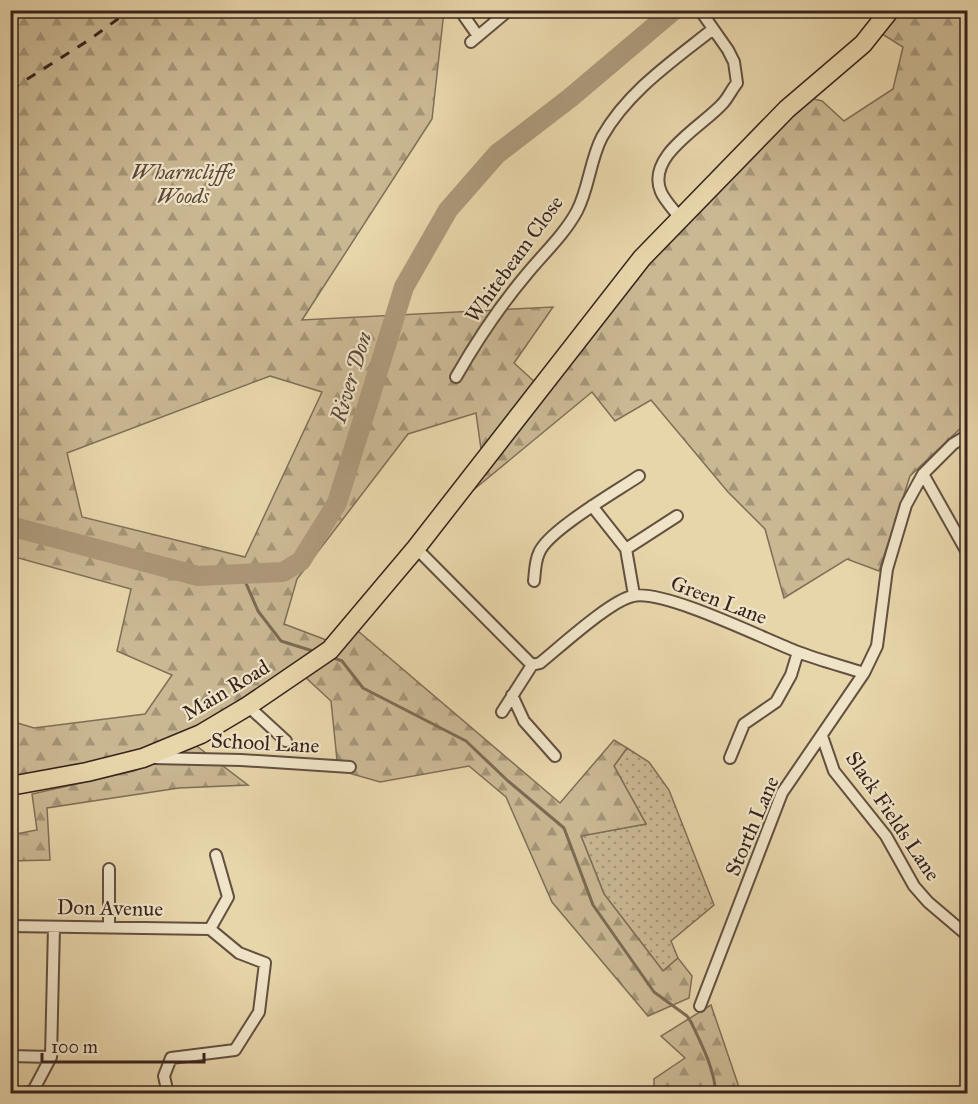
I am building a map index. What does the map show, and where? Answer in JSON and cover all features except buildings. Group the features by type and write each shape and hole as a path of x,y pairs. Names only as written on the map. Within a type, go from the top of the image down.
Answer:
{"main road":[{"name":"Main Road","path":"10,786 87,772 142,758 201,734 248,706 324,654 416,548 642,258 787,109 863,44 890,10"}],"street":[{"path":"464,16 475,39 509,10"},
{"path":"680,219 661,192 658,173 665,158 688,133 723,103 736,83 734,62 704,15"},
{"name":"Whitebeam Close","path":"456,377 472,349 524,277 561,234 578,210 602,138 623,108 646,83 713,30"},
{"path":"864,673 877,646 887,570 906,505 923,474 953,444 968,435"},
{"path":"923,474 968,554"},
{"path":"534,581 538,554 546,540 592,506 639,476"},
{"path":"502,712 532,665 540,663 618,602 634,595 626,549 592,506"},
{"path":"626,549 677,516"},
{"path":"416,548 532,665"},
{"name":"Green Lane","path":"634,595 658,596 798,652 864,673"},
{"path":"730,758 744,724 776,702 791,675 798,652"},
{"name":"Storth Lane","path":"700,1006 782,793 864,673"},
{"path":"512,695 524,721 555,756"},
{"path":"248,706 286,741"},
{"name":"Slack Fields Lane","path":"822,736 834,771 886,836 914,886 928,902 968,936"},
{"name":"School Lane","path":"142,758 241,760 350,767"},
{"path":"168,1094 164,1076 171,1058 235,1050 259,1012 265,963 239,952 210,928 228,897 216,855"},
{"path":"109,869 109,927"},
{"name":"Don Avenue","path":"10,926 210,928"},
{"path":"19,1094 33,1091 51,1057 54,927"},
{"path":"10,1056 51,1057"}],"green space":[{"name":"Wharncliffe Woods","path":"11,11 444,11 432,119 302,320 553,307 514,363 536,383 481,449 476,413 408,434 297,579 284,624 329,641 212,722 141,754 11,780 11,721 34,728 145,714 172,675 117,651 131,589 11,556","holes":["270,376 322,392 245,557 82,517 67,453"]},
{"path":"897,11 967,11 967,425 962,427 910,476 879,571 847,559 784,598 765,529 728,492 651,400 615,421 592,392 460,501 649,261 806,97 822,101 844,121 893,89 903,47 879,32"},
{"path":"358,631 560,803 614,740 627,748 614,766 646,824 581,836 604,894 663,971 678,958 692,976 689,998 648,1016 552,902 506,797 469,766 380,782 338,770 331,701 303,675 340,650"},
{"path":"194,744 248,785 179,788 47,808 50,860 11,861 10,835 37,830 32,794 134,771"},
{"path":"627,748 649,762 669,790 714,905 671,941 678,958 663,971 604,894 581,836 646,824 614,766"},
{"path":"711,1005 741,1093 654,1093 654,1079 685,1058 661,1036"}],"waterway":[{"name":"River Don","path":"10,526 198,576 283,572 301,561 337,503 404,287 448,210 497,154 570,98 674,10"},
{"path":"242,574 258,611 281,641 316,652"},
{"path":"331,657 342,661 363,688 466,741 508,781 564,828 593,905 654,992 687,1016 691,1022"},
{"path":"691,1022 710,1066 716,1094"}],"railway":[{"path":"10,90 89,40 130,10"}]}
